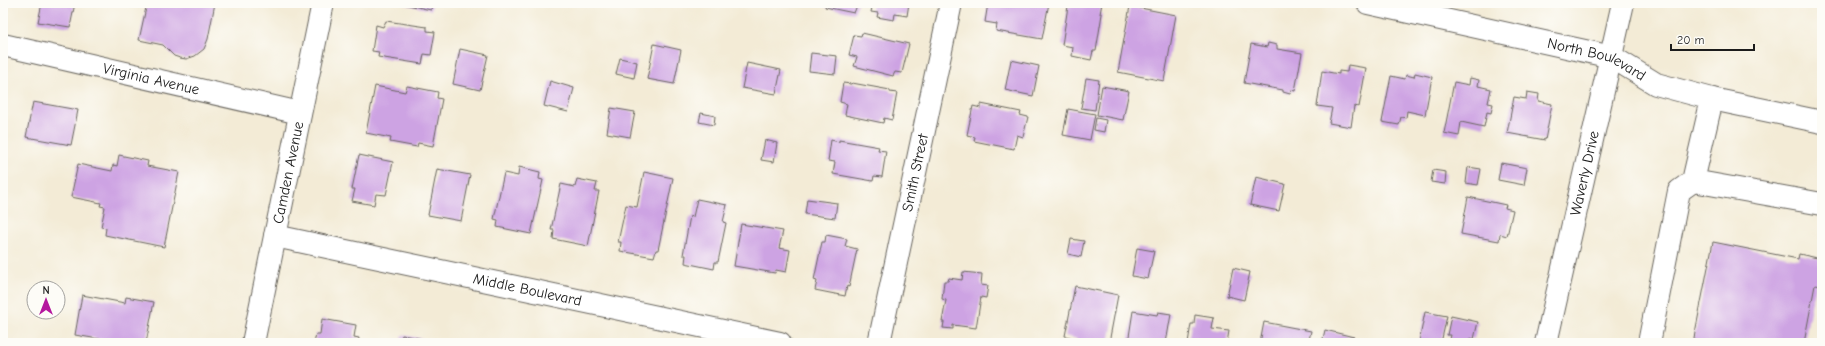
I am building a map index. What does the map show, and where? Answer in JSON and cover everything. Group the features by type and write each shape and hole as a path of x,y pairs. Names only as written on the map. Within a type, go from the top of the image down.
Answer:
{"street":[{"name":"Camden Avenue","path":"253,343 323,3"},
{"name":"Smith Street","path":"879,343 952,3"},
{"name":"North Boulevard","path":"1368,3 1612,57 1656,84 1712,99 1822,122"},
{"name":"Waverly Drive","path":"1546,343 1623,3"},
{"name":"Virginia Avenue","path":"3,45 300,113"},
{"path":"1649,343 1679,191 1693,181 1712,99"},
{"path":"1693,181 1822,204"},
{"name":"Middle Boulevard","path":"275,236 780,343"}],"building":[{"path":"42,3 75,3 70,27 38,22"},
{"path":"147,3 215,3 208,39 204,49 195,56 186,59 174,56 163,45 139,40"},
{"path":"399,3 432,3 431,10"},
{"path":"826,3 858,3 854,13 825,7"},
{"path":"873,3 909,3 907,16 895,14 894,20 877,17 878,13 871,12"},
{"path":"988,3 1049,3 1042,39 996,31 997,24 985,22"},
{"path":"1071,3 1102,3 1100,14 1102,14 1096,51 1093,51 1091,60 1072,56 1073,47 1062,45 1068,6 1070,7"},
{"path":"1130,6 1176,15 1164,81 1118,72"},
{"path":"386,21 427,27 427,31 435,32 431,55 424,54 422,64 378,57 379,52 372,51 376,25 383,27"},
{"path":"862,33 909,44 902,73 895,72 893,76 854,66 857,57 849,55 854,35 861,36"},
{"path":"1268,43 1277,45 1277,49 1302,53 1295,91 1291,90 1290,94 1283,92 1283,90 1244,83 1251,44 1267,47"},
{"path":"654,44 681,50 674,84 647,79"},
{"path":"460,49 488,55 480,90 453,84"},
{"path":"811,53 837,56 835,74 809,71"},
{"path":"620,58 637,62 634,78 616,74"},
{"path":"1011,60 1039,66 1033,96 1005,90"},
{"path":"747,63 781,70 776,94 742,88"},
{"path":"1348,65 1366,68 1359,107 1354,106 1351,127 1329,123 1332,108 1317,106 1322,71 1339,74 1339,71 1347,72"},
{"path":"1415,73 1432,77 1425,115 1407,111 1406,118 1401,117 1399,125 1382,122 1391,76 1405,79 1406,75 1414,77"},
{"path":"1086,78 1099,80 1095,110 1081,108"},
{"path":"1470,78 1479,80 1478,86 1491,89 1488,103 1493,104 1491,113 1487,112 1484,127 1461,122 1459,136 1444,133 1454,82 1469,85"},
{"path":"550,81 574,88 568,112 544,106"},
{"path":"843,83 852,83 890,90 890,92 897,93 892,120 884,118 883,123 845,115 847,104 840,102"},
{"path":"375,86 405,92 407,86 438,92 437,98 442,99 433,146 418,143 417,147 390,142 391,138 366,133"},
{"path":"1102,86 1129,91 1123,120 1097,115"},
{"path":"1527,92 1539,94 1538,101 1552,104 1545,140 1507,133 1514,97 1526,99"},
{"path":"33,102 78,110 71,145 26,137"},
{"path":"981,104 1021,112 1020,115 1028,117 1023,137 1017,135 1014,149 974,141 975,137 967,135 973,106 981,108"},
{"path":"611,108 635,112 630,137 607,133"},
{"path":"1068,109 1095,114 1090,140 1063,135"},
{"path":"701,113 715,116 714,125 699,122"},
{"path":"1096,118 1106,120 1104,132 1094,130"},
{"path":"765,140 777,143 774,162 761,160"},
{"path":"831,140 879,147 878,150 886,151 882,177 874,176 873,181 833,174 835,162 828,161"},
{"path":"119,155 148,161 147,166 179,172 164,247 105,235 106,228 101,227 105,207 100,206 101,203 71,197 78,164 112,171 113,165 117,166"},
{"path":"359,155 393,162 386,195 376,194 374,205 352,201 355,189 352,189"},
{"path":"1501,163 1527,168 1524,185 1498,180"},
{"path":"519,167 540,172 539,179 543,180 531,234 497,227 498,220 494,219 504,173 518,176"},
{"path":"1468,167 1481,169 1478,185 1466,183"},
{"path":"437,169 470,175 461,221 428,215"},
{"path":"1433,170 1446,172 1445,184 1431,182"},
{"path":"644,172 673,178 658,250 656,250 654,257 620,251 621,242 618,242 626,205 637,207"},
{"path":"1256,177 1285,184 1279,211 1250,205"},
{"path":"577,179 597,183 595,191 599,191 588,246 553,239 554,230 551,230 561,184 575,187"},
{"path":"1468,197 1506,205 1505,208 1513,210 1507,236 1500,234 1499,241 1461,234"},
{"path":"697,199 727,205 723,222 726,223 718,262 715,262 714,269 685,263 686,255 683,255 690,216 693,217"},
{"path":"807,199 837,203 835,218 805,214"},
{"path":"741,224 783,231 779,248 790,250 786,272 776,270 775,273 734,266"},
{"path":"826,235 847,239 845,246 857,249 849,287 847,286 845,296 815,290 817,281 814,280 822,242 825,242"},
{"path":"1071,239 1084,241 1081,257 1068,254"},
{"path":"1713,242 1798,259 1799,254 1822,259 1822,286 1815,285 1804,343 1693,343"},
{"path":"1137,248 1154,251 1148,279 1132,276"},
{"path":"1233,268 1250,272 1244,300 1227,296"},
{"path":"963,272 982,274 981,285 988,286 986,298 981,297 976,328 953,325 953,329 943,328 944,322 942,322 946,300 942,299 944,281 948,281 949,278 962,280"},
{"path":"1075,286 1118,295 1109,343 1077,343 1078,339 1065,336"},
{"path":"82,295 125,303 126,297 154,302 146,343 122,343 75,335"},
{"path":"1133,311 1157,315 1158,312 1171,314 1166,343 1128,343"},
{"path":"1425,312 1447,316 1441,343 1419,342"},
{"path":"1195,315 1214,318 1212,329 1229,331 1227,343 1188,343 1191,324 1194,324"},
{"path":"1451,316 1478,322 1474,339 1470,338 1468,343 1449,343 1451,335 1447,335"},
{"path":"322,319 356,325 354,337 359,338 358,343 314,343 316,334 320,334"},
{"path":"1264,322 1311,331 1309,340 1318,343 1260,343"},
{"path":"1325,330 1354,337 1352,343 1322,343"},
{"path":"402,335 429,340 428,343 400,343"}]}
